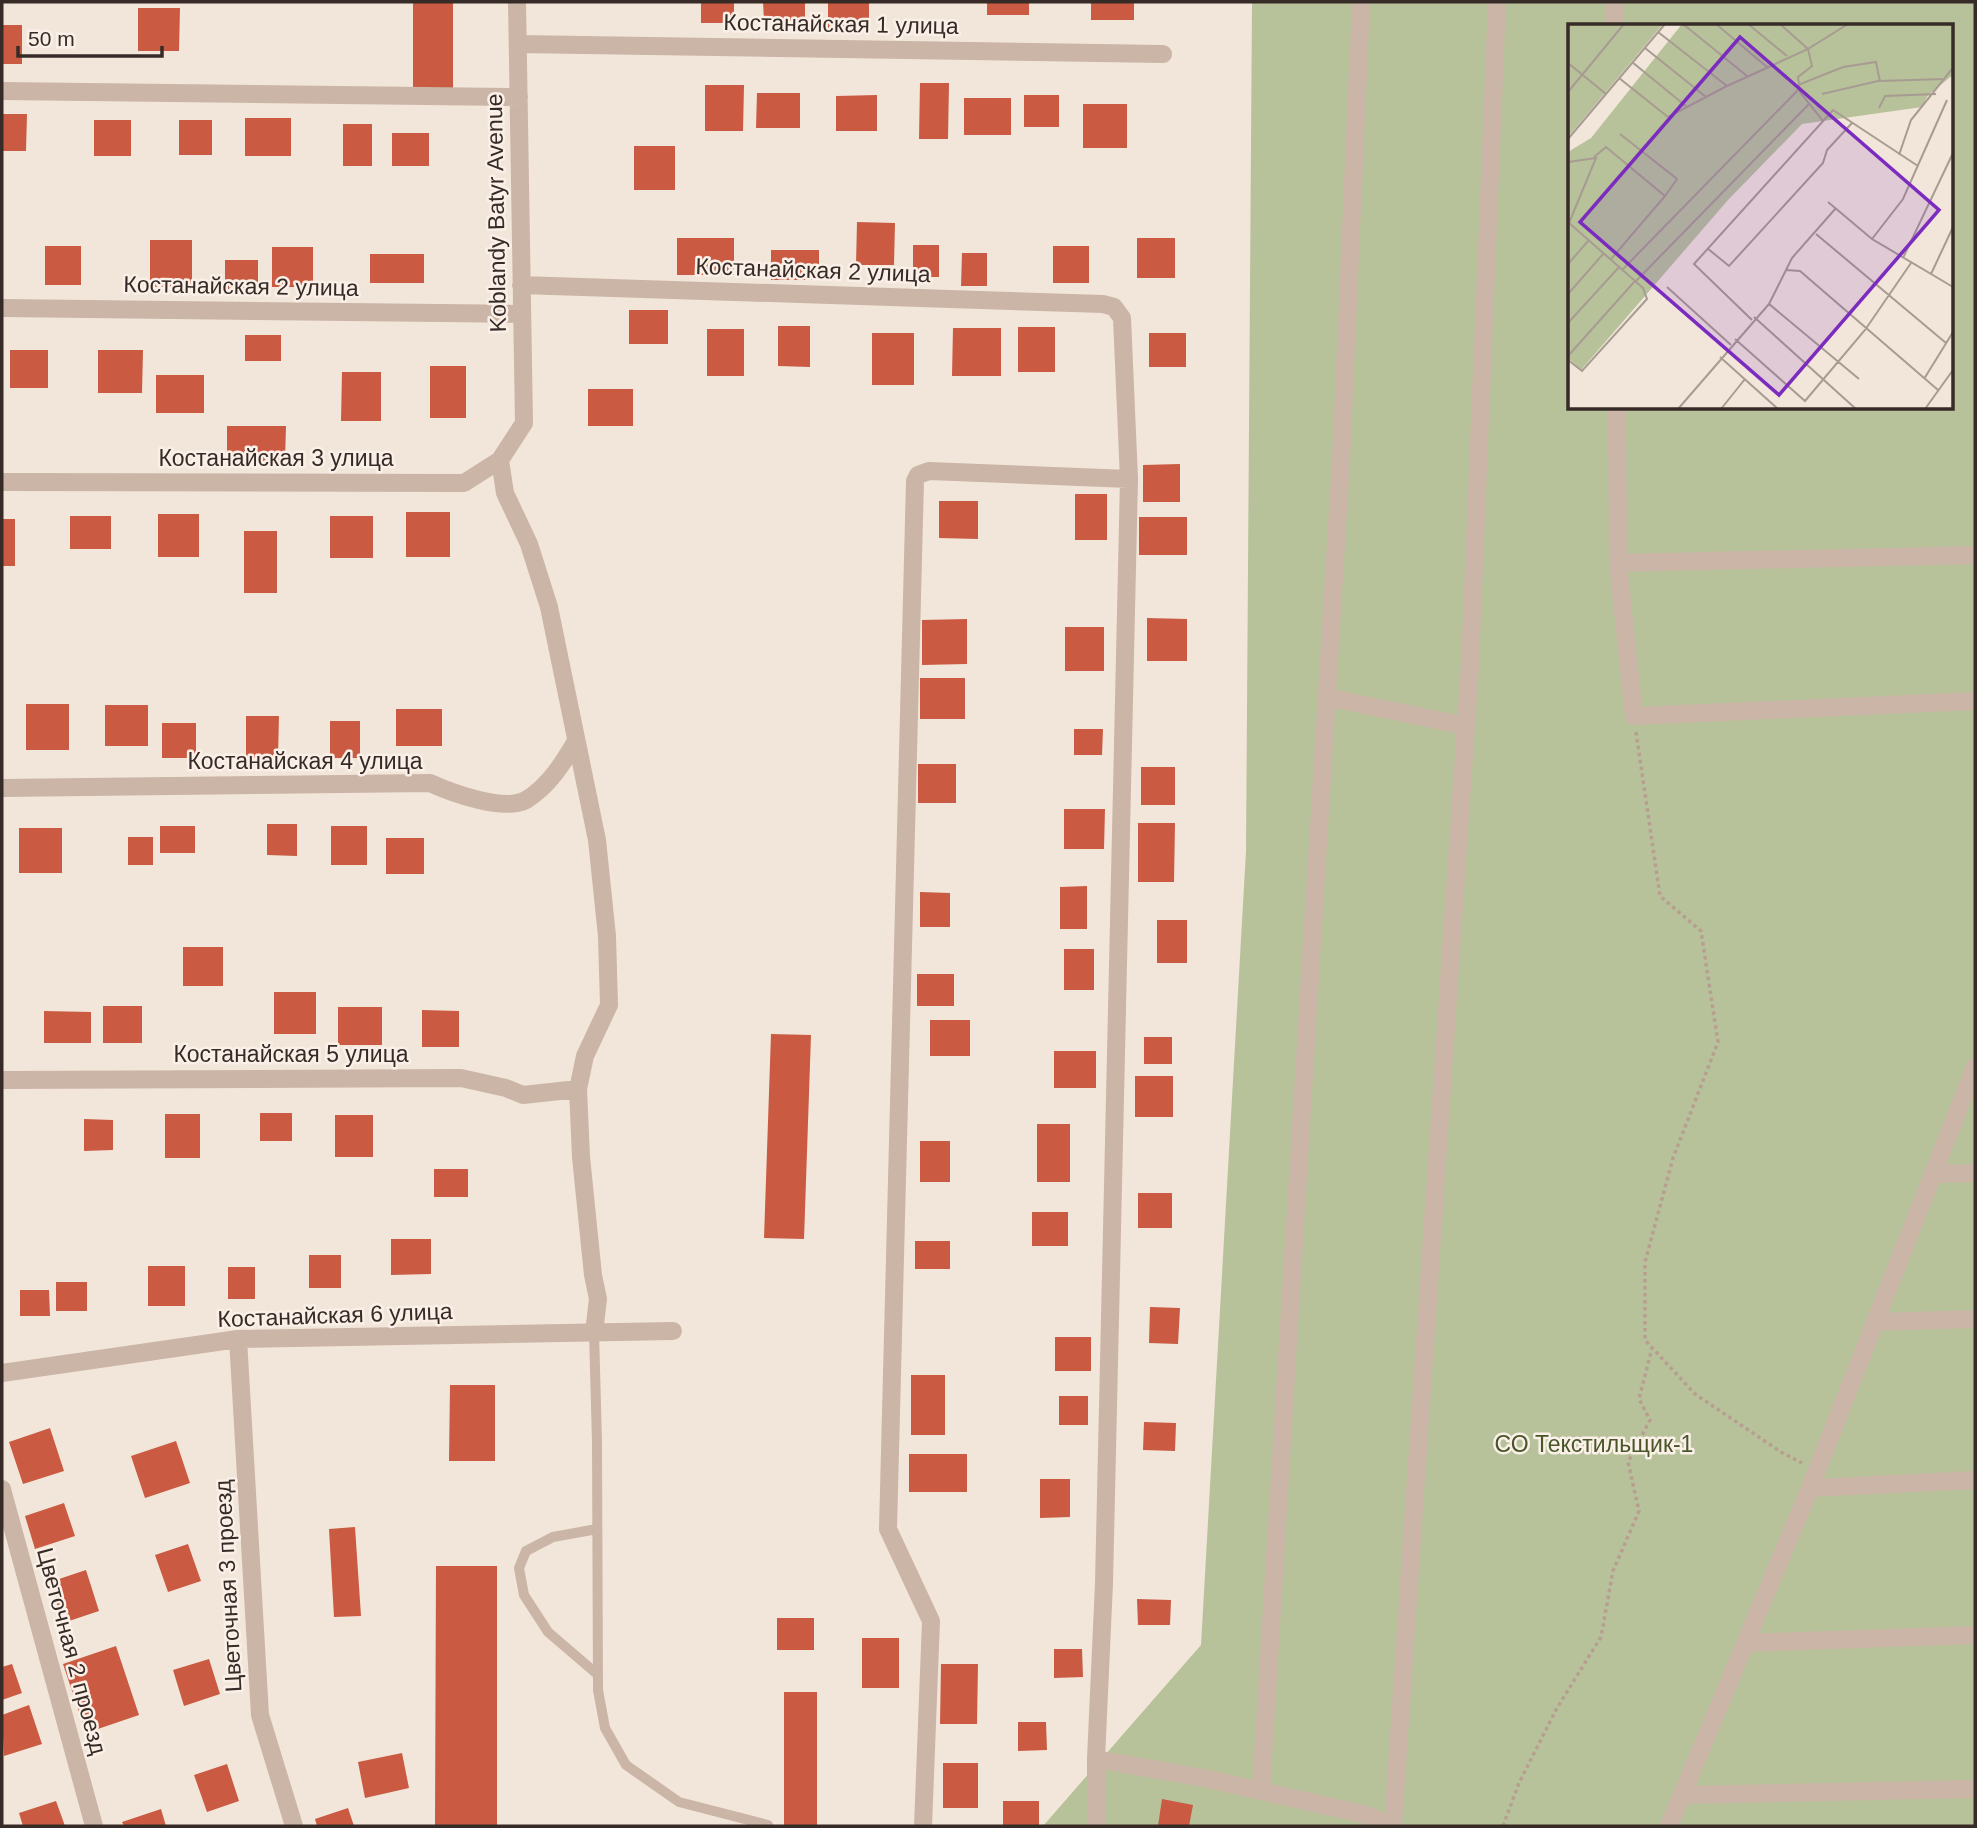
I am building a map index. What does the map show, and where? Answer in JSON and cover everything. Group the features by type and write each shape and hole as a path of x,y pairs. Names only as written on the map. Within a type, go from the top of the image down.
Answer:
{"street":[{"name":"Koblandy Batyr Avenue","path":"517,2 524,423"},
{"path":"1261,1791 1341,447 1361,2"},
{"path":"1096,1759 1204,1778 1367,1815 1392,1826 1466,726 1497,2"},
{"path":"1615,2 1615,24"},
{"name":"Костанайская 1 улица","path":"518,44 1163,54"},
{"path":"2,91 519,97"},
{"name":"Костанайская 2 улица","path":"522,285 1103,304 1114,307 1122,318 1129,479"},
{"name":"Костанайская 2 улица","path":"2,308 522,314"},
{"path":"1617,410 1618,563 1634,716 1975,701"},
{"name":"Костанайская 3 улица","path":"2,482 464,483 500,460 524,423"},
{"path":"500,460 505,493 529,544 549,607 597,841 607,936 609,1005 585,1056 578,1089 583,1170 593,1275 598,1299 594,1332"},
{"path":"923,1826 931,1621 888,1529 915,481 918,475 929,471 1129,479 1096,1826"},
{"path":"1618,563 1975,555"},
{"path":"1326,697 1466,726"},
{"name":"Костанайская 4 улица","path":"2,788 430,783 454,794 492,803 524,802 546,784 576,741"},
{"path":"1669,1826 1814,1479 1975,1067"},
{"name":"Костанайская 5 улица","path":"2,1080 461,1078 506,1088 523,1095 578,1089"},
{"path":"1933,1174 1975,1173"},
{"path":"1875,1322 1975,1319"},
{"name":"Костанайская 6 улица","path":"2,1373 238,1339 673,1331"},
{"name":"Цветочная 3 проезд","path":"238,1339 260,1715 294,1826"},
{"path":"1814,1479 1975,1480"},
{"name":"Цветочная 2 проезд","path":"2,1489 94,1826"},
{"path":"1745,1643 1975,1635"},
{"path":"1682,1795 1975,1789"}],"lane":[{"path":"594,1332 597,1674 606,1728 626,1765 679,1802 768,1825"},
{"path":"597,1529 553,1537 526,1551 519,1568 524,1595 548,1632 597,1674"}],"path":[{"path":"1634,716 1660,896 1701,931 1718,1042 1673,1158 1644,1262 1645,1340 1695,1394 1781,1452 1814,1479"},
{"path":"1503,1826 1519,1783 1557,1708 1601,1637 1613,1571 1639,1511 1629,1461 1650,1420 1639,1399 1653,1348"}],"green space":[{"name":"СО Текстильщик-1","path":"1252,2 1975,2 1975,1826 1043,1826 1201,1645 1246,851"}],"building":[{"path":"413,2 453,2 453,88 413,88"},
{"path":"701,2 734,2 734,23 701,23"},
{"path":"763,2 805,2 805,21 764,21"},
{"path":"828,2 869,2 869,31 828,31"},
{"path":"987,2 1029,2 1029,15 987,15"},
{"path":"1091,2 1134,2 1134,20 1091,20"},
{"path":"138,8 180,8 179,51 138,51"},
{"path":"2,25 22,25 22,64 2,64"},
{"path":"920,83 949,83 948,139 919,139"},
{"path":"705,85 744,85 743,131 705,131"},
{"path":"757,93 800,93 800,128 756,128"},
{"path":"877,95 877,131 836,131 836,96"},
{"path":"1024,95 1059,95 1059,127 1024,127"},
{"path":"964,98 1011,98 1011,135 964,135"},
{"path":"1083,104 1127,104 1127,148 1083,148"},
{"path":"2,114 27,114 26,151 2,151"},
{"path":"245,118 291,118 291,156 245,156"},
{"path":"94,120 131,120 131,156 94,156"},
{"path":"179,120 212,120 212,155 179,155"},
{"path":"343,124 372,124 372,166 343,166"},
{"path":"392,133 429,133 429,166 392,166"},
{"path":"634,146 675,146 675,190 634,190"},
{"path":"857,222 895,223 894,265 856,265"},
{"path":"677,238 734,238 734,275 677,275"},
{"path":"1137,238 1175,238 1175,278 1137,278"},
{"path":"150,240 192,240 192,286 150,287"},
{"path":"913,245 939,245 939,277 913,277"},
{"path":"45,246 81,246 81,285 45,285"},
{"path":"1053,246 1089,246 1089,283 1053,283"},
{"path":"272,247 313,247 313,287 272,287"},
{"path":"771,250 819,250 819,280 771,280"},
{"path":"962,253 987,253 987,286 961,286"},
{"path":"370,254 424,254 424,283 370,283"},
{"path":"225,260 258,260 258,289 225,289"},
{"path":"629,310 668,310 668,344 629,344"},
{"path":"778,326 810,326 810,367 778,366"},
{"path":"1018,327 1055,327 1055,372 1018,372"},
{"path":"953,328 1001,328 1001,376 952,376"},
{"path":"707,329 744,329 744,376 707,376"},
{"path":"872,333 914,333 914,385 872,385"},
{"path":"1149,333 1186,333 1186,367 1149,367"},
{"path":"245,335 281,335 281,361 245,361"},
{"path":"10,350 48,350 48,388 10,388"},
{"path":"98,350 143,350 142,393 98,393"},
{"path":"430,366 466,366 466,418 430,418"},
{"path":"342,372 381,372 381,421 341,421"},
{"path":"156,375 204,375 204,413 156,413"},
{"path":"588,389 633,389 633,426 588,426"},
{"path":"227,426 286,426 285,461 227,461"},
{"path":"1180,464 1180,502 1143,502 1143,465"},
{"path":"1075,494 1107,494 1107,540 1075,540"},
{"path":"939,501 978,501 978,539 939,538"},
{"path":"406,512 450,512 450,557 406,557"},
{"path":"158,514 199,514 199,557 158,557"},
{"path":"70,516 111,516 111,549 70,549"},
{"path":"330,516 373,516 373,558 330,558"},
{"path":"1139,517 1187,517 1187,555 1139,555"},
{"path":"2,519 15,519 15,566 2,566"},
{"path":"244,531 277,531 277,593 244,593"},
{"path":"1147,618 1187,619 1187,661 1147,661"},
{"path":"967,619 967,664 922,665 922,620"},
{"path":"1065,627 1104,627 1104,671 1065,671"},
{"path":"920,678 965,678 965,719 920,719"},
{"path":"26,704 69,704 69,750 26,750"},
{"path":"105,705 148,705 148,746 105,746"},
{"path":"396,709 442,709 442,746 396,746"},
{"path":"246,716 279,716 278,757 246,758"},
{"path":"330,721 360,721 360,758 330,758"},
{"path":"162,723 196,723 196,758 162,758"},
{"path":"1074,729 1103,729 1102,755 1074,755"},
{"path":"918,764 956,764 956,803 918,803"},
{"path":"1141,767 1175,767 1175,805 1141,805"},
{"path":"1064,809 1105,809 1104,849 1064,849"},
{"path":"1138,823 1175,823 1174,882 1138,882"},
{"path":"267,824 297,824 297,856 267,855"},
{"path":"160,826 195,826 195,853 160,853"},
{"path":"331,826 367,826 367,865 331,865"},
{"path":"19,828 62,828 62,873 19,873"},
{"path":"128,837 153,837 153,865 128,865"},
{"path":"386,838 424,838 424,874 386,874"},
{"path":"1087,886 1087,929 1060,929 1060,887"},
{"path":"920,892 950,893 950,927 920,927"},
{"path":"1157,920 1187,920 1187,963 1157,963"},
{"path":"183,947 223,947 223,986 183,986"},
{"path":"1064,949 1094,949 1094,990 1064,990"},
{"path":"917,974 954,974 954,1006 917,1006"},
{"path":"274,992 316,992 316,1034 274,1034"},
{"path":"103,1006 142,1006 142,1043 103,1043"},
{"path":"338,1007 382,1007 382,1045 338,1045"},
{"path":"422,1010 459,1011 459,1047 422,1047"},
{"path":"44,1011 91,1012 91,1043 44,1043"},
{"path":"930,1020 970,1020 970,1056 930,1056"},
{"path":"771,1034 811,1035 804,1239 764,1238"},
{"path":"1144,1037 1172,1037 1172,1064 1144,1064"},
{"path":"1054,1051 1096,1051 1096,1088 1054,1088"},
{"path":"1135,1076 1173,1076 1173,1117 1135,1117"},
{"path":"260,1113 292,1113 292,1141 260,1141"},
{"path":"165,1114 200,1114 200,1158 165,1158"},
{"path":"335,1115 373,1115 373,1157 335,1157"},
{"path":"84,1119 113,1120 113,1150 84,1151"},
{"path":"1037,1124 1070,1124 1070,1182 1037,1182"},
{"path":"920,1141 950,1141 950,1182 920,1182"},
{"path":"434,1169 468,1169 468,1197 434,1197"},
{"path":"1138,1193 1172,1193 1172,1228 1138,1228"},
{"path":"1032,1212 1068,1212 1068,1246 1032,1246"},
{"path":"391,1239 431,1239 431,1274 391,1275"},
{"path":"915,1241 950,1241 950,1269 915,1269"},
{"path":"309,1255 341,1255 341,1288 309,1288"},
{"path":"148,1266 185,1266 185,1306 148,1306"},
{"path":"228,1267 255,1267 255,1299 228,1299"},
{"path":"56,1282 87,1282 87,1311 56,1311"},
{"path":"20,1290 49,1290 50,1316 20,1316"},
{"path":"1150,1307 1180,1308 1178,1344 1149,1343"},
{"path":"1055,1337 1091,1337 1091,1371 1055,1371"},
{"path":"911,1375 945,1375 945,1435 911,1435"},
{"path":"450,1385 495,1385 495,1461 449,1461"},
{"path":"1059,1396 1088,1396 1088,1425 1059,1425"},
{"path":"1144,1422 1176,1423 1175,1451 1143,1450"},
{"path":"50,1428 64,1471 23,1484 9,1442"},
{"path":"176,1441 190,1483 145,1498 131,1456"},
{"path":"909,1454 967,1454 967,1492 909,1492"},
{"path":"1040,1479 1070,1479 1070,1517 1040,1518"},
{"path":"64,1503 75,1536 35,1549 25,1516"},
{"path":"355,1527 361,1616 334,1617 329,1529"},
{"path":"188,1544 201,1581 168,1592 155,1555"},
{"path":"436,1566 497,1566 497,1826 435,1826"},
{"path":"86,1570 99,1611 63,1623 50,1582"},
{"path":"1137,1599 1171,1600 1170,1625 1138,1625"},
{"path":"777,1618 814,1618 814,1650 777,1650"},
{"path":"862,1638 899,1638 899,1688 862,1688"},
{"path":"116,1646 139,1715 86,1733 63,1664"},
{"path":"1054,1649 1082,1649 1083,1677 1054,1678"},
{"path":"209,1659 220,1694 184,1706 173,1670"},
{"path":"12,1664 22,1693 2,1700 2,1667"},
{"path":"941,1664 978,1664 977,1724 940,1724"},
{"path":"784,1692 817,1692 817,1826 784,1826"},
{"path":"29,1705 42,1744 4,1756 2,1715"},
{"path":"1018,1722 1046,1722 1047,1750 1018,1751"},
{"path":"402,1753 409,1788 365,1798 358,1762"},
{"path":"943,1763 978,1763 978,1808 943,1808"},
{"path":"227,1764 239,1801 207,1812 194,1775"},
{"path":"1162,1799 1193,1805 1189,1826 1158,1826"},
{"path":"56,1801 65,1826 23,1826 19,1813"},
{"path":"1003,1801 1039,1801 1039,1826 1003,1826"},
{"path":"348,1808 354,1826 317,1826 315,1819"},
{"path":"161,1809 166,1826 124,1826 122,1822"}]}
